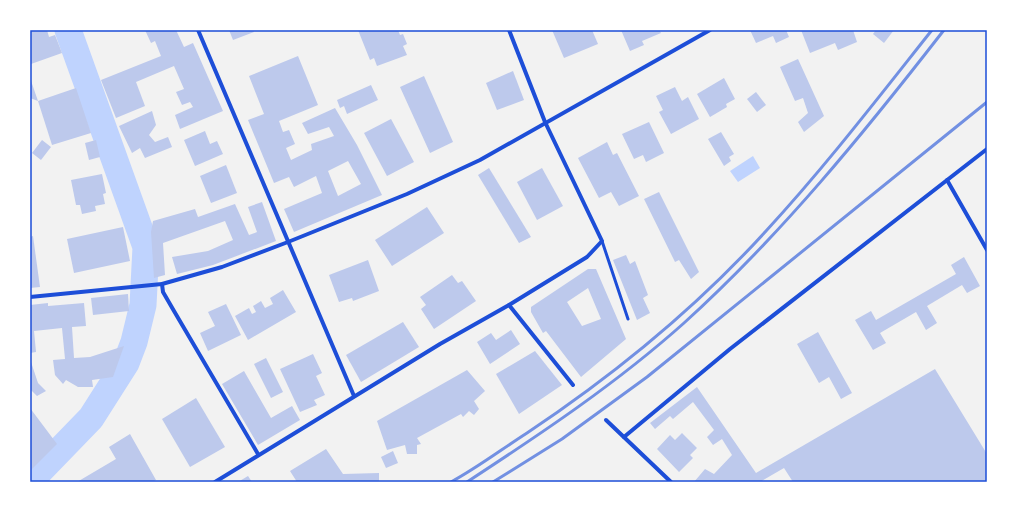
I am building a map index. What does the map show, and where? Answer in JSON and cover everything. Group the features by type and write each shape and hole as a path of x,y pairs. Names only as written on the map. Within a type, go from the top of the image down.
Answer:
{"street":[{"path":"198,30 354,396"},
{"path":"215,482 258,454 587,257 602,241 545,122 509,30"},
{"path":"30,297 162,284 222,267 288,242 407,194 480,160 710,30"},
{"path":"624,437 724,354 987,149"},
{"path":"947,180 987,250"},
{"path":"162,284 164,292 174,311 258,454"},
{"path":"509,305 574,385"},
{"path":"606,420 671,482"}],"lane":[{"path":"602,241 628,319"}],"water":[{"path":"753,156 760,168 738,182 730,171"}],"building":[{"path":"30,30 47,30 49,37 55,35 62,53 31,64"},
{"path":"145,30 176,30 184,47 193,43 223,111 180,129 175,115 193,107 190,102 182,105 176,92 184,89 174,66 136,82 145,106 116,118 101,80 161,56 155,41 151,43"},
{"path":"229,30 253,30 254,32 233,40"},
{"path":"358,30 398,30 400,35 403,34 407,44 403,46 407,55 377,66 374,58 370,60"},
{"path":"552,30 592,30 598,44 564,58"},
{"path":"621,30 659,30 661,33 642,41 644,45 630,51"},
{"path":"750,30 786,30 789,37 776,43 773,36 756,43"},
{"path":"801,30 853,30 857,42 838,50 835,43 810,53"},
{"path":"876,30 894,30 884,43 873,34"},
{"path":"298,56 318,105 279,121 283,132 289,130 295,144 286,148 291,160 312,150 311,144 334,136 329,127 308,134 302,123 335,108 357,145 382,195 294,232 284,209 322,193 316,176 294,187 289,177 274,183 248,120 264,114 249,76","holes":["348,161 361,184 338,196 328,171"]},
{"path":"798,59 824,116 804,132 798,122 808,113 803,98 795,101 780,67"},
{"path":"513,71 524,100 497,110 486,83"},
{"path":"424,76 453,142 430,153 400,87"},
{"path":"30,78 38,101 30,98"},
{"path":"724,78 735,99 726,104 727,107 710,117 697,94"},
{"path":"371,85 378,100 347,114 344,106 340,108 337,100"},
{"path":"675,87 682,101 688,97 699,119 671,134 659,112 663,110 656,96"},
{"path":"76,88 91,133 52,145 38,101"},
{"path":"756,92 766,105 757,112 747,99"},
{"path":"152,111 156,125 149,135 155,142 168,137 172,147 145,158 140,148 132,153 119,126"},
{"path":"391,119 414,162 387,176 364,133"},
{"path":"649,122 664,153 646,162 643,155 634,159 622,134"},
{"path":"205,131 210,144 217,141 223,154 195,166 184,140"},
{"path":"721,132 734,154 729,157 731,161 724,166 708,139"},
{"path":"42,140 51,147 41,160 32,153"},
{"path":"96,140 100,157 89,160 85,143"},
{"path":"607,142 613,155 617,153 639,196 619,206 611,192 599,198 578,158"},
{"path":"226,165 237,193 211,203 200,176"},
{"path":"489,168 531,237 519,243 478,175"},
{"path":"542,168 563,206 537,220 517,182"},
{"path":"102,174 106,193 103,194 105,204 95,206 96,211 82,214 80,205 76,205 71,180"},
{"path":"659,192 699,272 691,279 679,260 675,262 644,199"},
{"path":"262,202 276,241 213,265 177,274 172,257 208,251 233,240 225,221 163,243 165,275 154,278 151,232 153,221 195,209 198,217 235,204 249,235 257,232 248,207"},
{"path":"427,207 444,233 392,266 375,240"},
{"path":"123,227 130,261 74,273 67,239"},
{"path":"33,236 40,287 30,288 30,237"},
{"path":"626,255 630,264 635,261 648,295 643,298 650,313 637,320 613,260"},
{"path":"964,257 980,286 967,293 962,285 927,306 937,323 926,330 916,312 880,333 886,343 873,350 855,320 871,311 876,320 956,274 951,265"},
{"path":"368,260 379,291 353,301 352,298 339,302 329,275"},
{"path":"588,269 596,269 626,339 581,377 546,331 543,333 531,312 531,307","holes":["588,288 601,319 582,326 567,302"]},
{"path":"452,275 458,283 462,281 476,301 434,329 421,309 426,305 420,297"},
{"path":"283,290 296,312 248,340 235,316 249,308 252,314 256,312 253,306 261,301 265,308 273,304 270,298"},
{"path":"128,294 129,311 93,315 91,298"},
{"path":"48,303 48,306 84,303 86,326 72,327 74,358 90,357 124,346 113,377 92,380 93,387 78,387 66,380 63,384 55,375 53,360 65,359 62,328 34,331 36,352 30,353 30,305"},
{"path":"226,304 241,335 208,351 200,333 215,326 208,312"},
{"path":"403,322 419,347 361,382 346,355"},
{"path":"511,330 520,344 490,364 477,342 491,333 496,340"},
{"path":"818,332 852,393 841,399 829,377 819,383 797,344"},
{"path":"535,351 562,385 519,414 496,374"},
{"path":"313,354 322,373 316,376 325,395 314,400 317,405 300,412 280,369"},
{"path":"266,358 283,392 271,398 254,364"},
{"path":"30,359 38,383 46,391 37,396 30,389"},
{"path":"935,369 987,454 987,482 793,482 784,468 760,482 694,482 705,469 714,474 732,455 722,439 713,445 707,437 714,430 693,402 673,419 670,416 655,429 650,423 697,387 756,473"},
{"path":"467,370 485,391 474,401 479,409 474,415 469,411 463,417 461,414 417,438 421,444 417,445 417,454 407,454 405,445 387,450 377,421"},
{"path":"244,371 271,418 292,406 300,420 258,445 222,384"},
{"path":"196,398 225,447 190,467 162,419"},
{"path":"30,408 57,444 30,471"},
{"path":"682,433 697,448 690,455 693,458 679,472 657,449 670,435 675,440"},
{"path":"130,434 156,480 152,482 77,482 116,459 109,447"},
{"path":"326,449 343,474 379,473 379,482 297,482 290,471"},
{"path":"393,451 398,463 386,468 381,457"},
{"path":"248,476 252,482 238,482"}],"waterway":[{"path":"30,481 91,418 126,363 134,342 143,305 146,247 68,30"}],"railway":[{"path":"451,482 480,465 591,388 653,339 711,287 788,207 851,132 932,30"},
{"path":"467,482 606,387 659,345 720,289 788,219 852,145 944,30"},
{"path":"493,482 562,439 647,377 987,102"}]}
